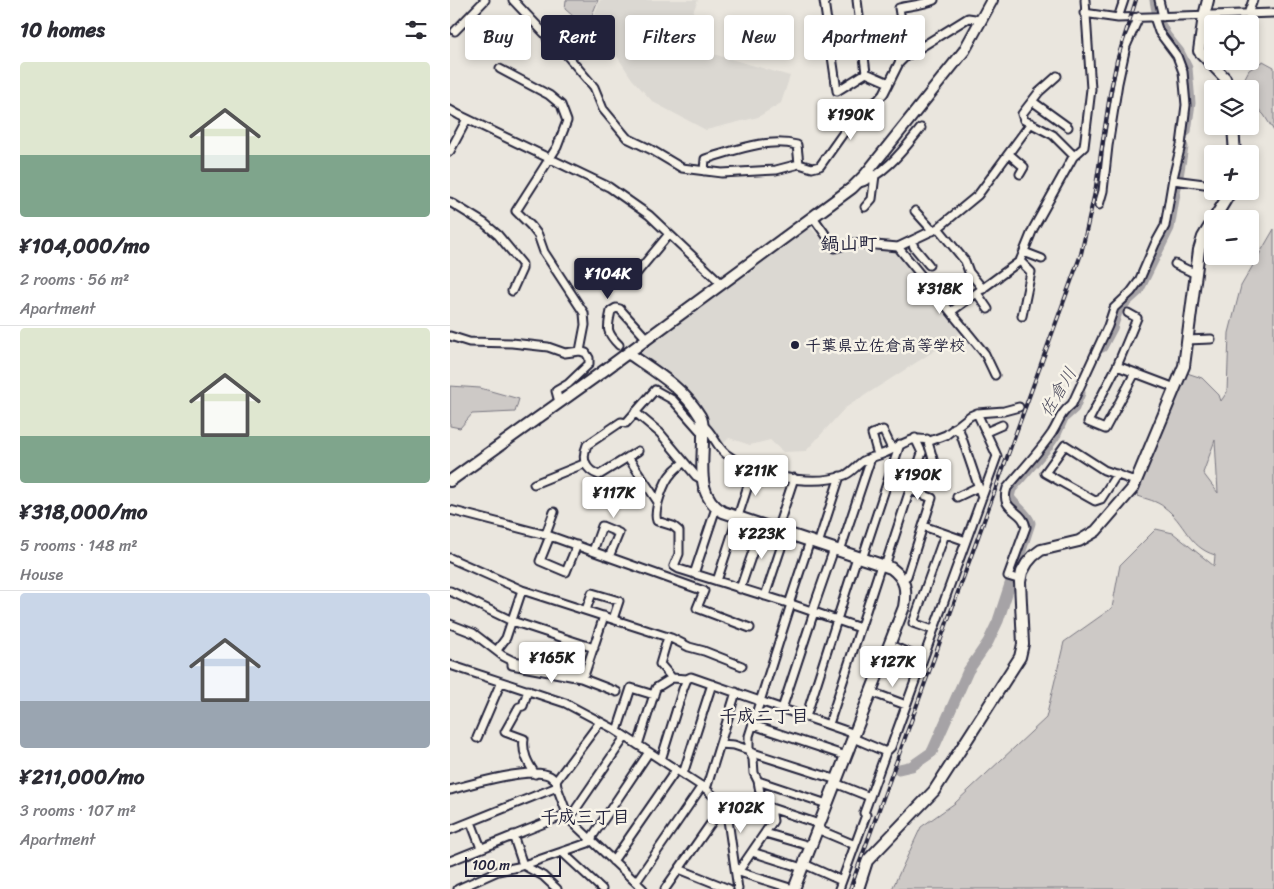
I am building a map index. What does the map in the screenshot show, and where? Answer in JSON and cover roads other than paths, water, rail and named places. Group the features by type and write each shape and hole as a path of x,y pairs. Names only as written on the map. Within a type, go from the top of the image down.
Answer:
{"street":[{"path":"454,31 485,0"},
{"path":"513,0 546,35 552,49 564,52 594,87 603,109 627,138 682,168 722,174 776,170 799,164 812,168 820,166 854,118 878,100 884,93 899,63 903,60"},
{"path":"826,0 824,1 837,91 866,73"},
{"path":"857,0 866,73"},
{"path":"900,15 899,8 925,4 934,0"},
{"path":"450,481 628,353 856,184 964,51 992,0"},
{"path":"952,312 1020,261 1033,229 1074,156 1084,147 1091,89 1084,0"},
{"path":"1118,18 1124,0"},
{"path":"1159,0 1163,16"},
{"path":"1204,15 1208,0"},
{"path":"1248,14 1253,0"},
{"path":"1084,13 1118,18 1204,16 1199,52 1204,57"},
{"path":"1226,15 1274,13"},
{"path":"1098,205 1104,191 1108,146 1126,46 1139,17"},
{"path":"1021,580 1008,576 1026,527 1021,516 1010,508 1006,501 1005,494 1007,488 1052,432 1064,410 1072,404 1108,326 1114,308 1131,292 1138,282 1165,226 1181,145 1186,105 1183,72 1177,56 1159,32 1154,17"},
{"path":"925,44 968,18 982,20"},
{"path":"500,69 549,95 561,105 567,121 557,147 516,211 538,235 544,252 584,313 585,325 580,351"},
{"path":"1217,70 1226,80"},
{"path":"866,73 889,83"},
{"path":"1057,76 1039,92 1022,114 1024,120 1053,135 1074,156"},
{"path":"1032,101 1068,127"},
{"path":"450,110 609,187 649,215 721,283"},
{"path":"450,151 467,119"},
{"path":"813,217 835,248 853,243 898,247 935,230 978,195 1031,124"},
{"path":"856,184 866,182 894,160 921,128"},
{"path":"704,171 705,159 766,144 786,142 797,145 799,164"},
{"path":"1009,154 1024,167 1020,174"},
{"path":"865,207 872,200 875,175"},
{"path":"1173,180 1204,184"},
{"path":"450,202 484,223 498,235 522,264 522,269 512,291"},
{"path":"915,211 965,261 988,309"},
{"path":"611,273 620,281 631,280 668,234"},
{"path":"858,889 867,861 934,791 1020,657 1023,644 1021,580 1022,572 1027,563 1041,550 1079,541 1096,531 1126,497 1135,481 1184,366 1196,274 1201,243 1204,237"},
{"path":"912,241 914,247 930,265"},
{"path":"898,247 985,354 995,375"},
{"path":"1024,252 1042,259"},
{"path":"1020,261 1031,272 1022,316"},
{"path":"1175,264 1196,274"},
{"path":"619,345 611,337 607,329 611,311 616,308 620,309 647,339"},
{"path":"1128,312 1136,318 1117,366 1088,422 1105,429 1135,373"},
{"path":"450,336 469,342 512,343 548,347 566,353 580,351 586,353 589,358 589,364 568,384 556,391 559,402"},
{"path":"1188,340 1211,339"},
{"path":"628,353 679,389 700,416 703,431 703,480 708,500 716,508 883,566 896,572 902,579 907,594 890,645 793,889 736,872"},
{"path":"1117,366 1175,388"},
{"path":"638,451 599,475 590,472 586,462 585,450 587,445 621,422 626,423 655,390 674,400 703,431"},
{"path":"703,431 705,427 712,434 724,453 753,470 814,481 846,474 865,460 914,438 930,440 946,435 970,416 1019,407"},
{"path":"635,412 660,433 696,476 703,480"},
{"path":"839,889 866,815 864,813 886,752 891,747 997,456 977,414"},
{"path":"986,432 1002,425"},
{"path":"954,428 960,432 982,497"},
{"path":"782,708 813,612 875,457 872,434 883,430 892,449"},
{"path":"829,724 860,628 922,453 914,438"},
{"path":"927,439 936,469"},
{"path":"806,717 837,620 900,444"},
{"path":"1117,474 1101,498 1095,501 1045,473 1065,445 1104,470 1117,474 1135,481"},
{"path":"628,457 658,502"},
{"path":"534,484 586,462"},
{"path":"684,462 670,474 654,516 657,521 673,526 679,531 678,554 674,566 717,582 860,628"},
{"path":"717,582 753,470"},
{"path":"840,476 790,604 753,725 749,751 753,759 754,773 758,781 762,804 818,827 855,845"},
{"path":"765,596 794,478"},
{"path":"957,497 978,487"},
{"path":"902,579 907,576 932,498 910,490"},
{"path":"694,574 716,508"},
{"path":"450,510 548,535 704,590 697,608 750,628"},
{"path":"554,512 540,561 566,572 576,545"},
{"path":"740,589 762,525"},
{"path":"593,551 602,526 619,533 610,557"},
{"path":"923,526 966,541"},
{"path":"933,630 913,623 945,534"},
{"path":"450,558 522,590 668,637 689,647 742,666"},
{"path":"496,650 506,638 522,590"},
{"path":"450,591 512,621 594,648"},
{"path":"586,610 592,593 619,601 613,619"},
{"path":"450,624 474,634 512,660 585,673 604,616"},
{"path":"668,637 660,664 672,678"},
{"path":"890,645 923,659"},
{"path":"512,660 512,665 581,678 617,692"},
{"path":"450,665 564,702 617,732 704,788 723,806 727,813 738,889"},
{"path":"638,746 656,688 672,678 687,679 692,677 829,724 886,752"},
{"path":"661,760 687,679"},
{"path":"477,738 501,682"},
{"path":"683,774 712,684"},
{"path":"617,732 631,688 654,695"},
{"path":"528,690 523,706 519,706 505,732 524,739 523,747 528,762 535,774"},
{"path":"636,882 704,788 736,692"},
{"path":"871,692 906,706"},
{"path":"450,830 557,784 600,722"},
{"path":"753,725 846,756"},
{"path":"450,861 513,835 568,817 625,737"},
{"path":"720,744 734,745 836,781 870,797"},
{"path":"458,889 498,871 523,865 588,843 649,752"},
{"path":"613,861 676,770"},
{"path":"450,790 497,778 535,774 551,776 557,784 568,817 643,889"},
{"path":"758,781 827,804"},
{"path":"666,889 723,806"},
{"path":"736,872 773,821 772,808"},
{"path":"471,822 481,848"},
{"path":"765,833 810,846"},
{"path":"513,835 523,865 543,876 557,889"},
{"path":"562,852 602,889"},
{"path":"752,852 803,866 842,881"},
{"path":"679,869 729,889"}],"waterway":[{"name":"佐倉川","path":"1155,0 1159,22 1187,68 1190,103 1186,131"},
{"name":"佐倉川","path":"1102,347 1112,328 1118,309 1138,291 1169,228 1183,147"},
{"name":"佐倉川","path":"899,769 912,766 932,752 968,671 988,642 998,621 1030,523 1009,497 1011,489 1047,447 1056,434 1063,418 1074,408 1080,393"}],"railway":[{"path":"850,889 1081,254 1095,192 1117,60 1136,0"}],"place":[{"name":"千葉県立佐倉高等学校","path":"795,345"}],"district":[{"name":"鍋山町","path":"849,243"},
{"name":"千成二丁目","path":"764,716"},
{"name":"千成三丁目","path":"585,817"}]}
